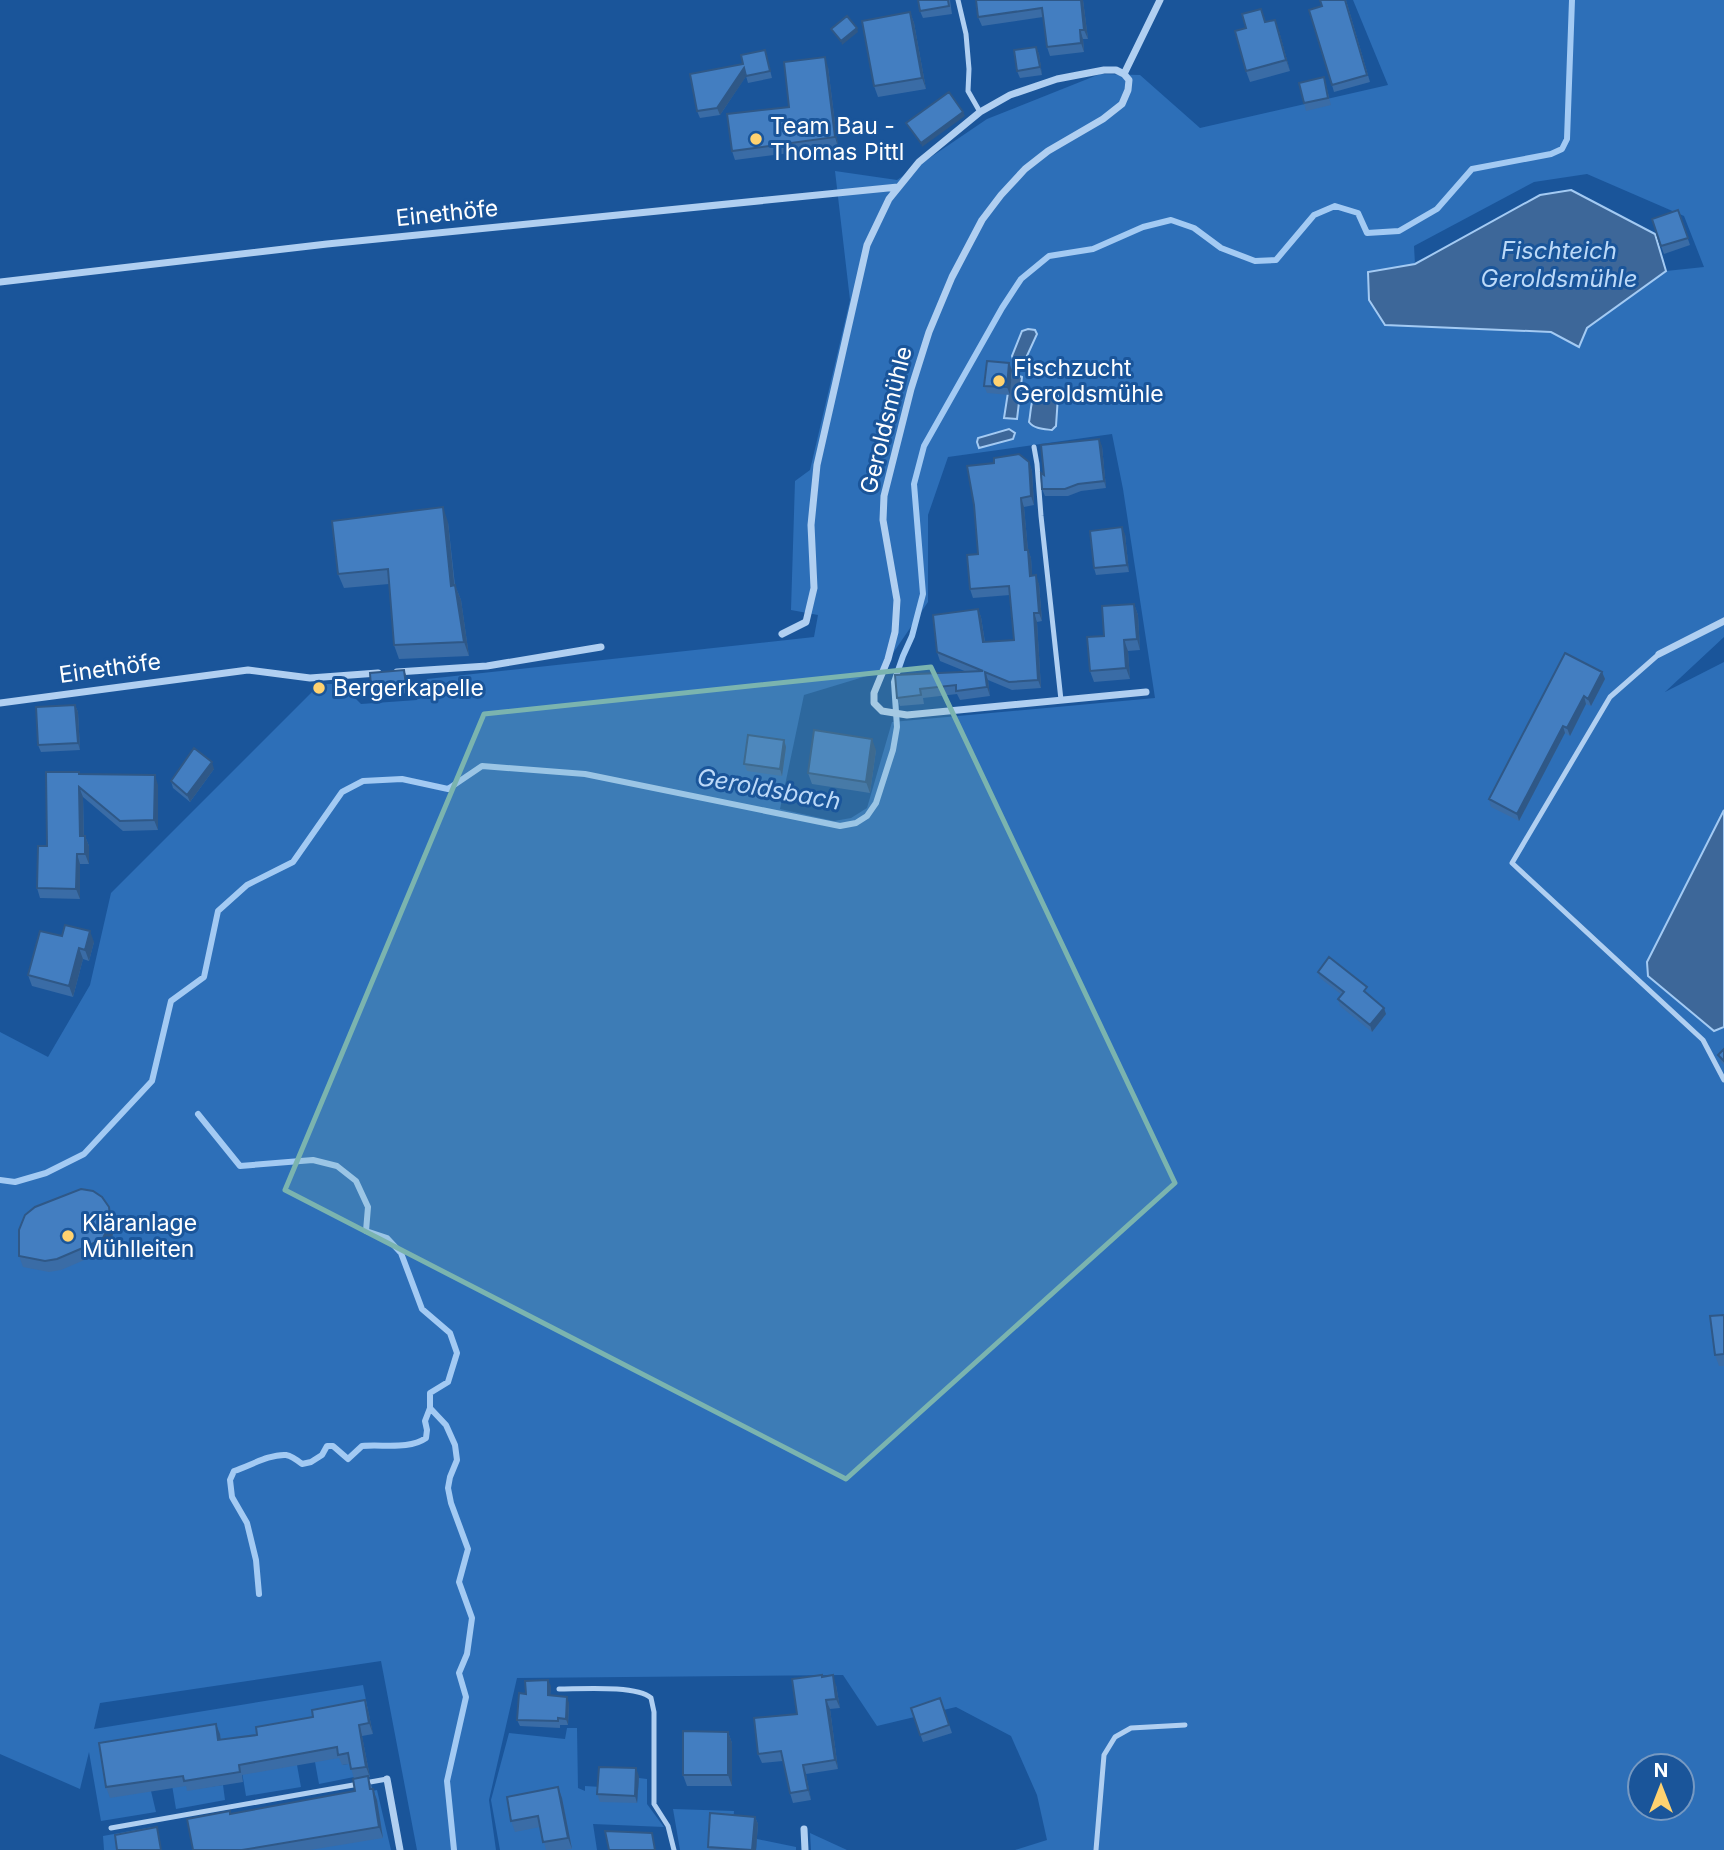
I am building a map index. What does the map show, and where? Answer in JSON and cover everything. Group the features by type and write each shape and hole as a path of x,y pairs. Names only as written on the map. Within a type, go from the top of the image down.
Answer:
{"street":[{"path":"782,634 806,622 814,588 811,525 817,465 867,245 889,199 919,162 980,111 1010,95 1057,79 1104,70 1116,70 1124,74 1160,0"},
{"name":"Geroldsmühle","path":"1124,74 1129,80 1122,104 1103,119 1048,151 1025,169 982,220 952,277 929,332 911,389 884,496 883,520 897,600 895,632 888,659 874,693 874,703 882,711 907,715 1146,692"},
{"name":"Einethöfe","path":"0,282 327,244 898,187"},
{"path":"1659,654 1724,621"},
{"name":"Einethöfe","path":"0,703 248,670 310,678 487,666 601,647"},
{"path":"387,1779 400,1850"},
{"path":"804,1829 805,1850"}],"lane":[{"path":"958,0 966,34 968,91 980,111"},
{"path":"1034,447 1038,464 1061,700"},
{"path":"1659,654 1609,697 1512,863 1703,1040 1724,1080"},
{"path":"559,1689 640,1692 651,1698 654,1712 654,1804 668,1826 674,1850"},
{"path":"1096,1850 1104,1755 1115,1737 1131,1728 1185,1725"},
{"path":"111,1828 387,1779"}],"highlighted area":[{"path":"931,667 1175,1183 846,1479 285,1190 484,714"}],"shaded area":[{"path":"1353,0 1724,0 1724,637 1665,692 1724,662 1724,1850 1015,1850 1047,1840 1037,1795 1011,1736 956,1707 877,1726 843,1675 517,1678 489,1800 496,1850 417,1850 381,1661 100,1703 94,1729 363,1685 368,1710 341,1757 343,1765 367,1760 354,1777 319,1784 309,1729 297,1765 301,1787 246,1796 238,1748 187,1790 223,1785 225,1800 176,1809 165,1743 151,1791 156,1812 101,1821 89,1752 80,1789 0,1754 0,1032 48,1057 90,985 111,893 320,684 341,684 361,704 417,700 427,679 814,637 818,615 791,610 795,481 810,470 850,300 835,171 897,180 987,119 1100,74 1140,75 1200,128 1388,85","holes":["1587,174 1684,216 1704,267 1666,271 1587,328 1579,346 1551,332 1385,325 1368,272 1415,264 1414,246 1534,182","1112,434 1155,698 892,722 867,808 851,818 834,821 780,809 804,695 880,672 928,602 928,515 948,457"]},
{"path":"567,1728 577,1728 578,1788 585,1791 585,1786 601,1787 637,1803 639,1778 647,1779 647,1804 664,1827 593,1824 597,1850 500,1850 491,1800 509,1733 565,1739"},
{"path":"377,1790 391,1850 306,1850 368,1792"},
{"path":"673,1809 734,1811 733,1822 711,1850 680,1850"},
{"path":"152,1827 154,1835 119,1850 104,1850 103,1836"},
{"path":"810,1833 847,1850 811,1850"},
{"path":"757,1839 796,1847 796,1850 756,1850"}],"water":[{"name":"Fischteich Geroldsmühle","path":"1571,190 1655,234 1666,271 1587,328 1579,347 1551,332 1385,325 1369,300 1368,272 1415,264 1540,195"},
{"path":"1035,330 1037,334 1026,358 1021,361 1013,359 1022,331"},
{"path":"1011,373 1022,377 1017,419 1004,418"},
{"path":"1047,388 1058,396 1056,426 1052,430 1036,427 1029,422 1034,396"},
{"path":"1009,429 1015,433 1013,439 979,448 978,438"},
{"path":"1724,810 1724,1027 1714,1031 1648,976 1647,962"}],"building":[{"path":"918,0 948,0 949,6 920,11"},
{"path":"976,0 1081,0 1084,30 1080,30 1081,43 1047,47 1042,8 978,17"},
{"path":"1320,0 1345,0 1367,75 1332,85 1309,10 1322,6"},
{"path":"1261,9 1265,22 1275,20 1286,60 1246,71 1235,31 1246,28 1242,14"},
{"path":"910,12 922,78 874,86 862,21"},
{"path":"847,16 857,28 841,41 831,29"},
{"path":"1036,47 1040,67 1017,71 1014,50"},
{"path":"765,50 770,71 746,76 744,68 717,108 697,111 690,74 743,64 741,55"},
{"path":"825,57 835,137 732,151 727,114 789,107 784,62"},
{"path":"1324,77 1328,98 1304,103 1299,83"},
{"path":"949,92 963,112 921,143 906,123"},
{"path":"1678,210 1688,238 1661,246 1652,219"},
{"path":"987,361 1009,363 1007,387 984,386"},
{"path":"1099,439 1104,481 1078,484 1065,489 1042,489 1041,473 1044,475 1041,445"},
{"path":"1019,454 1029,462 1031,496 1021,498 1030,576 1036,575 1039,613 1034,613 1038,680 1009,682 985,672 987,687 956,691 956,685 920,689 921,695 897,698 895,675 983,671 937,652 933,615 978,609 983,642 1014,640 1009,586 970,589 967,555 978,554 974,505 967,466 994,463 994,458"},
{"path":"443,507 451,586 455,585 464,642 394,645 388,569 338,574 332,521"},
{"path":"1122,527 1127,565 1094,568 1090,531"},
{"path":"1134,604 1137,639 1124,640 1126,668 1090,671 1087,637 1104,636 1102,606"},
{"path":"1565,653 1602,672 1588,699 1584,696 1567,728 1563,726 1517,814 1489,799"},
{"path":"404,670 406,685 371,688 370,673"},
{"path":"75,705 78,743 38,745 36,707"},
{"path":"814,730 872,739 866,782 808,773"},
{"path":"748,735 784,740 780,769 744,764"},
{"path":"194,748 212,762 187,795 171,781"},
{"path":"46,772 155,775 154,820 120,821 79,787 80,836 85,836 85,854 77,854 76,889 37,888 38,846 47,846"},
{"path":"65,925 90,931 85,950 79,948 69,986 28,975 40,931 62,936"},
{"path":"1329,957 1367,987 1364,991 1384,1008 1370,1025 1338,999 1344,992 1318,972"},
{"path":"1724,1049 1724,1061 1718,1055"},
{"name":"Kläranlage Mühlleiten","path":"81,1189 93,1191 102,1197 109,1207 108,1228 103,1238 57,1259 45,1261 19,1256 19,1230 25,1215 35,1207"},
{"path":"1724,1315 1724,1354 1715,1355 1710,1316"},
{"path":"833,1675 836,1699 826,1700 835,1760 803,1765 808,1790 790,1793 781,1751 758,1754 754,1718 797,1714 792,1679"},
{"path":"548,1680 548,1695 567,1697 566,1719 517,1720 519,1693 526,1694 525,1681"},
{"path":"940,1698 949,1725 920,1735 911,1708"},
{"path":"365,1700 369,1723 359,1725 366,1767 351,1769 348,1753 338,1755 337,1747 239,1765 240,1772 184,1781 183,1776 106,1787 99,1743 216,1724 218,1740 257,1735 256,1727 313,1717 312,1710"},
{"path":"683,1731 728,1732 728,1775 683,1775"},
{"path":"599,1767 636,1768 635,1796 597,1794"},
{"path":"368,1776 370,1789 373,1789 379,1827 242,1850 193,1850 187,1819 230,1811 230,1814 355,1791 353,1779"},
{"path":"558,1787 568,1838 543,1842 538,1816 511,1821 507,1797"},
{"path":"710,1813 755,1817 752,1850 708,1847"},
{"path":"157,1827 161,1850 117,1850 115,1835"},
{"path":"605,1831 652,1833 655,1850 609,1850"}],"waterway":[{"name":"Geroldsbach","path":"0,1180 15,1182 46,1173 84,1154 152,1081 171,1001 204,977 218,911 247,885 293,862 342,792 363,781 402,779 448,789 482,766 585,774 840,826 856,823 867,816 876,803 893,750 897,727 894,682 912,636 923,594 914,484 924,446 1021,279 1049,256 1093,249 1143,227 1171,220 1194,228 1221,248 1255,261 1276,260 1314,215 1335,206 1358,213 1367,233 1399,231 1437,209 1472,169 1551,154 1562,149 1567,139 1572,0"},
{"path":"198,1114 240,1166 313,1160 337,1166 356,1181 368,1207 366,1231 387,1238 401,1253 422,1309 450,1333 457,1353 448,1382 430,1393 430,1408 446,1425 455,1445 457,1460 448,1488 468,1549 459,1582 472,1618 467,1654 459,1673 466,1697 447,1781 454,1850"},
{"path":"259,1594 256,1560 247,1523 232,1497 230,1480 234,1471 280,1455 290,1456 302,1464 311,1462 322,1455 327,1446 333,1446 348,1459 362,1446 419,1442 426,1438 425,1421 430,1408"}],"place":[{"name":"Team Bau - Thomas Pittl","path":"756,139"},
{"name":"Fischzucht Geroldsmühle","path":"999,381"},
{"name":"Bergerkapelle","path":"319,688"},
{"name":"Kläranlage Mühlleiten","path":"68,1236"}]}
